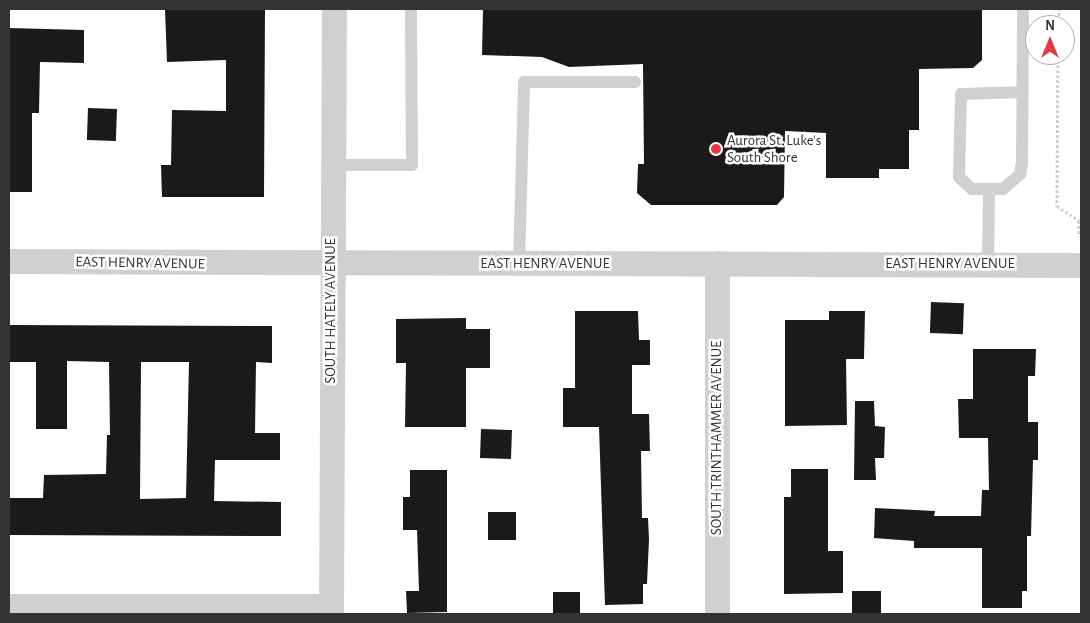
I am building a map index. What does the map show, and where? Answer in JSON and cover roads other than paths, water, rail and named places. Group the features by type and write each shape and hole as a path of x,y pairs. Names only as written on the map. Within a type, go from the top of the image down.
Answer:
{"street":[{"name":"SOUTH HATELY AVENUE","path":"331,610 331,265 334,9"},
{"name":"EAST HENRY AVENUE","path":"9,261 331,265 717,262 1081,265"},
{"name":"SOUTH TRINTHAMMER AVENUE","path":"717,262 717,614"},
{"path":"9,606 331,610"}],"lane":[{"path":"332,165 412,165 411,9"},
{"path":"1022,92 961,94 959,177 972,189 989,191 1013,184 1020,174 1022,92 1023,9"},
{"path":"520,264 524,82 635,82"},
{"path":"988,264 989,191"}],"place":[{"name":"Aurora St. Luke's South Shore","path":"716,149"}]}
